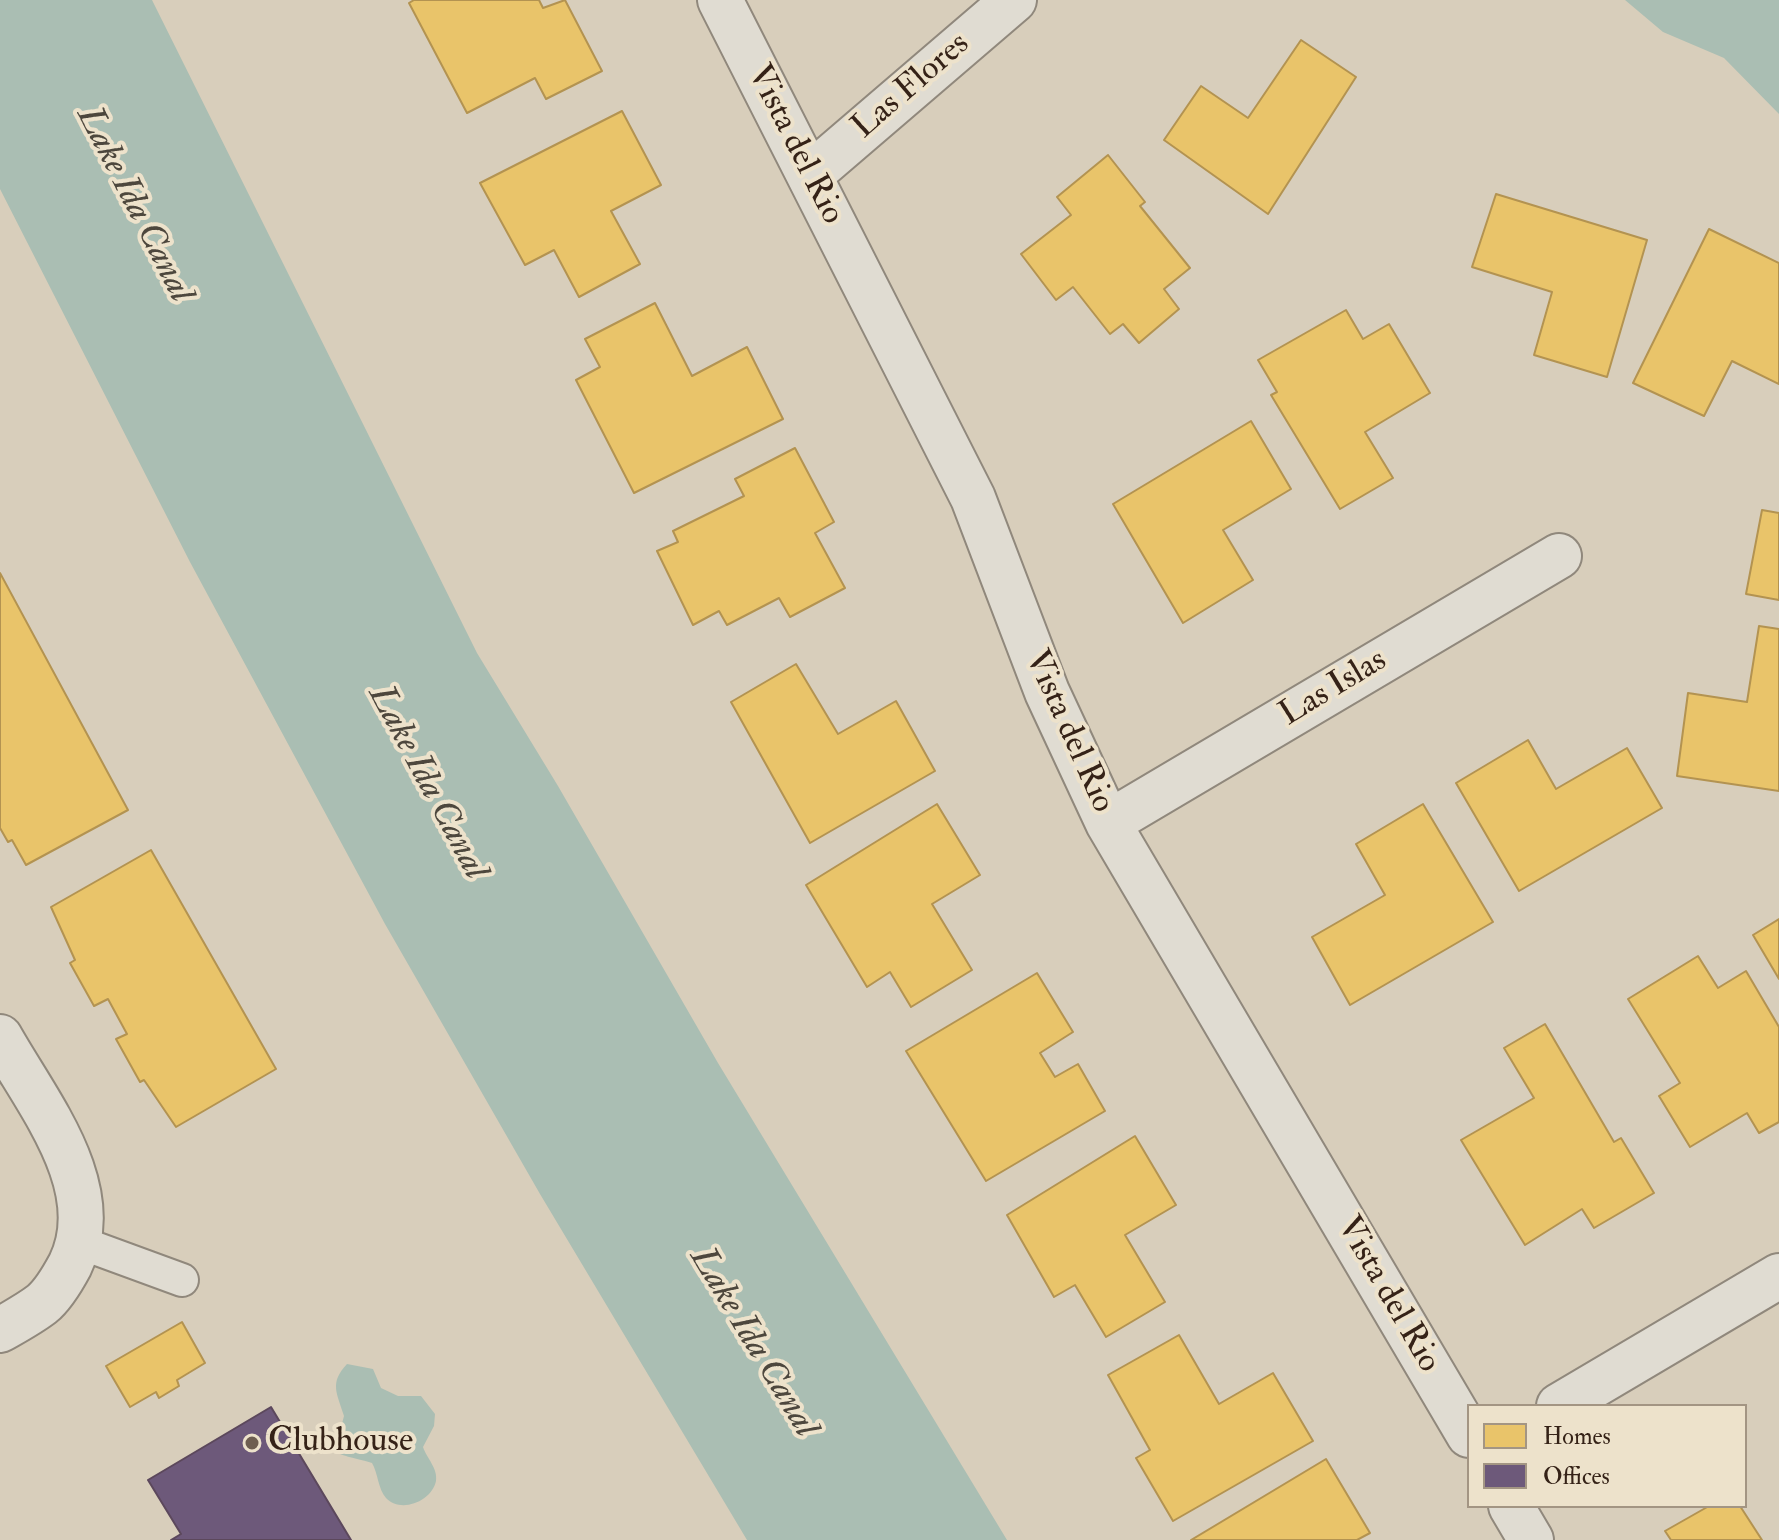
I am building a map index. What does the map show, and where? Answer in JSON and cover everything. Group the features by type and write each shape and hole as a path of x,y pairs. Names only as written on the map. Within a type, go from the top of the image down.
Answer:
{"street":[{"name":"Vista del Rio","path":"720,0 973,498 1047,692 1108,823 1467,1432"},
{"name":"Las Flores","path":"810,175 1014,0"},
{"name":"Las Islas","path":"1108,823 1559,556"},
{"path":"0,1037 76,1171 82,1208 81,1243 65,1275 44,1303 0,1330"},
{"path":"1562,1404 1779,1276"},
{"path":"1512,1508 1531,1540"}],"lane":[{"path":"81,1243 182,1280"}],"water":[{"name":"Lake Ida Canal","path":"0,0 152,0 477,653 558,786 718,1063 1007,1540 747,1540 540,1194 385,924 190,562 0,189"},
{"path":"1625,0 1779,0 1779,114 1724,58 1663,32"},
{"path":"347,1364 373,1369 381,1388 398,1396 421,1396 435,1414 434,1426 423,1447 434,1468 436,1481 429,1494 415,1503 392,1503 383,1494 372,1463 338,1452 337,1441 344,1416 336,1383"}],"building: Homes":[{"path":"414,0 539,0 543,8 565,0 602,71 546,99 535,78 467,113 409,3"},
{"path":"1301,40 1356,77 1268,214 1164,140 1201,86 1248,118"},
{"path":"622,111 661,185 611,211 640,264 579,297 554,250 525,265 480,183"},
{"path":"1108,155 1145,202 1140,206 1190,268 1164,289 1179,309 1139,343 1123,324 1110,334 1073,287 1056,300 1021,254 1071,215 1057,197"},
{"path":"1496,194 1647,240 1607,377 1534,355 1552,292 1472,267"},
{"path":"1709,229 1779,263 1779,384 1732,361 1704,416 1633,383"},
{"path":"655,303 692,376 747,347 783,419 634,493 576,380 600,367 585,339"},
{"path":"1346,310 1363,339 1389,324 1430,393 1365,432 1393,478 1340,509 1271,395 1277,392 1258,360"},
{"path":"1251,421 1291,489 1223,530 1253,580 1183,623 1113,504"},
{"path":"795,448 834,522 815,533 845,588 790,617 779,598 727,625 719,611 693,625 657,551 678,542 673,531 744,496 735,479"},
{"path":"1762,510 1779,513 1779,600 1746,594"},
{"path":"0,573 128,810 26,865 12,840 8,842 0,828"},
{"path":"1759,626 1779,629 1779,791 1677,776 1688,693 1747,702"},
{"path":"796,664 838,734 896,701 935,771 810,843 731,702"},
{"path":"1528,740 1556,789 1627,748 1662,808 1519,891 1456,783"},
{"path":"937,804 980,875 932,904 972,970 911,1007 890,972 867,987 806,885"},
{"path":"1423,804 1493,922 1350,1005 1312,937 1385,895 1356,844"},
{"path":"151,850 276,1069 176,1127 144,1080 140,1082 116,1039 127,1034 108,999 94,1006 70,963 75,960 51,907"},
{"path":"1779,919 1779,979 1753,935"},
{"path":"1698,956 1718,988 1746,971 1779,1027 1779,1122 1759,1133 1747,1113 1690,1147 1659,1096 1680,1083 1628,999"},
{"path":"1037,973 1073,1032 1040,1053 1055,1077 1078,1064 1105,1111 986,1181 906,1051"},
{"path":"1545,1024 1614,1142 1621,1138 1654,1193 1594,1228 1582,1209 1525,1245 1461,1140 1534,1098 1504,1048"},
{"path":"1135,1136 1176,1205 1125,1235 1165,1302 1106,1337 1075,1285 1054,1297 1007,1215"},
{"path":"182,1322 205,1363 177,1380 179,1386 159,1398 156,1392 130,1407 106,1366"},
{"path":"1179,1335 1219,1404 1273,1373 1313,1441 1173,1521 1136,1458 1150,1450 1108,1375"},
{"path":"1326,1459 1370,1533 1357,1540 1191,1540"},
{"path":"1705,1508 1741,1508 1762,1540 1671,1540 1665,1531"}],"building: Offices":[{"name":"Clubhouse","path":"271,1407 351,1540 171,1540 181,1534 148,1480"}],"place":[{"name":"Clubhouse","path":"252,1443"}]}
